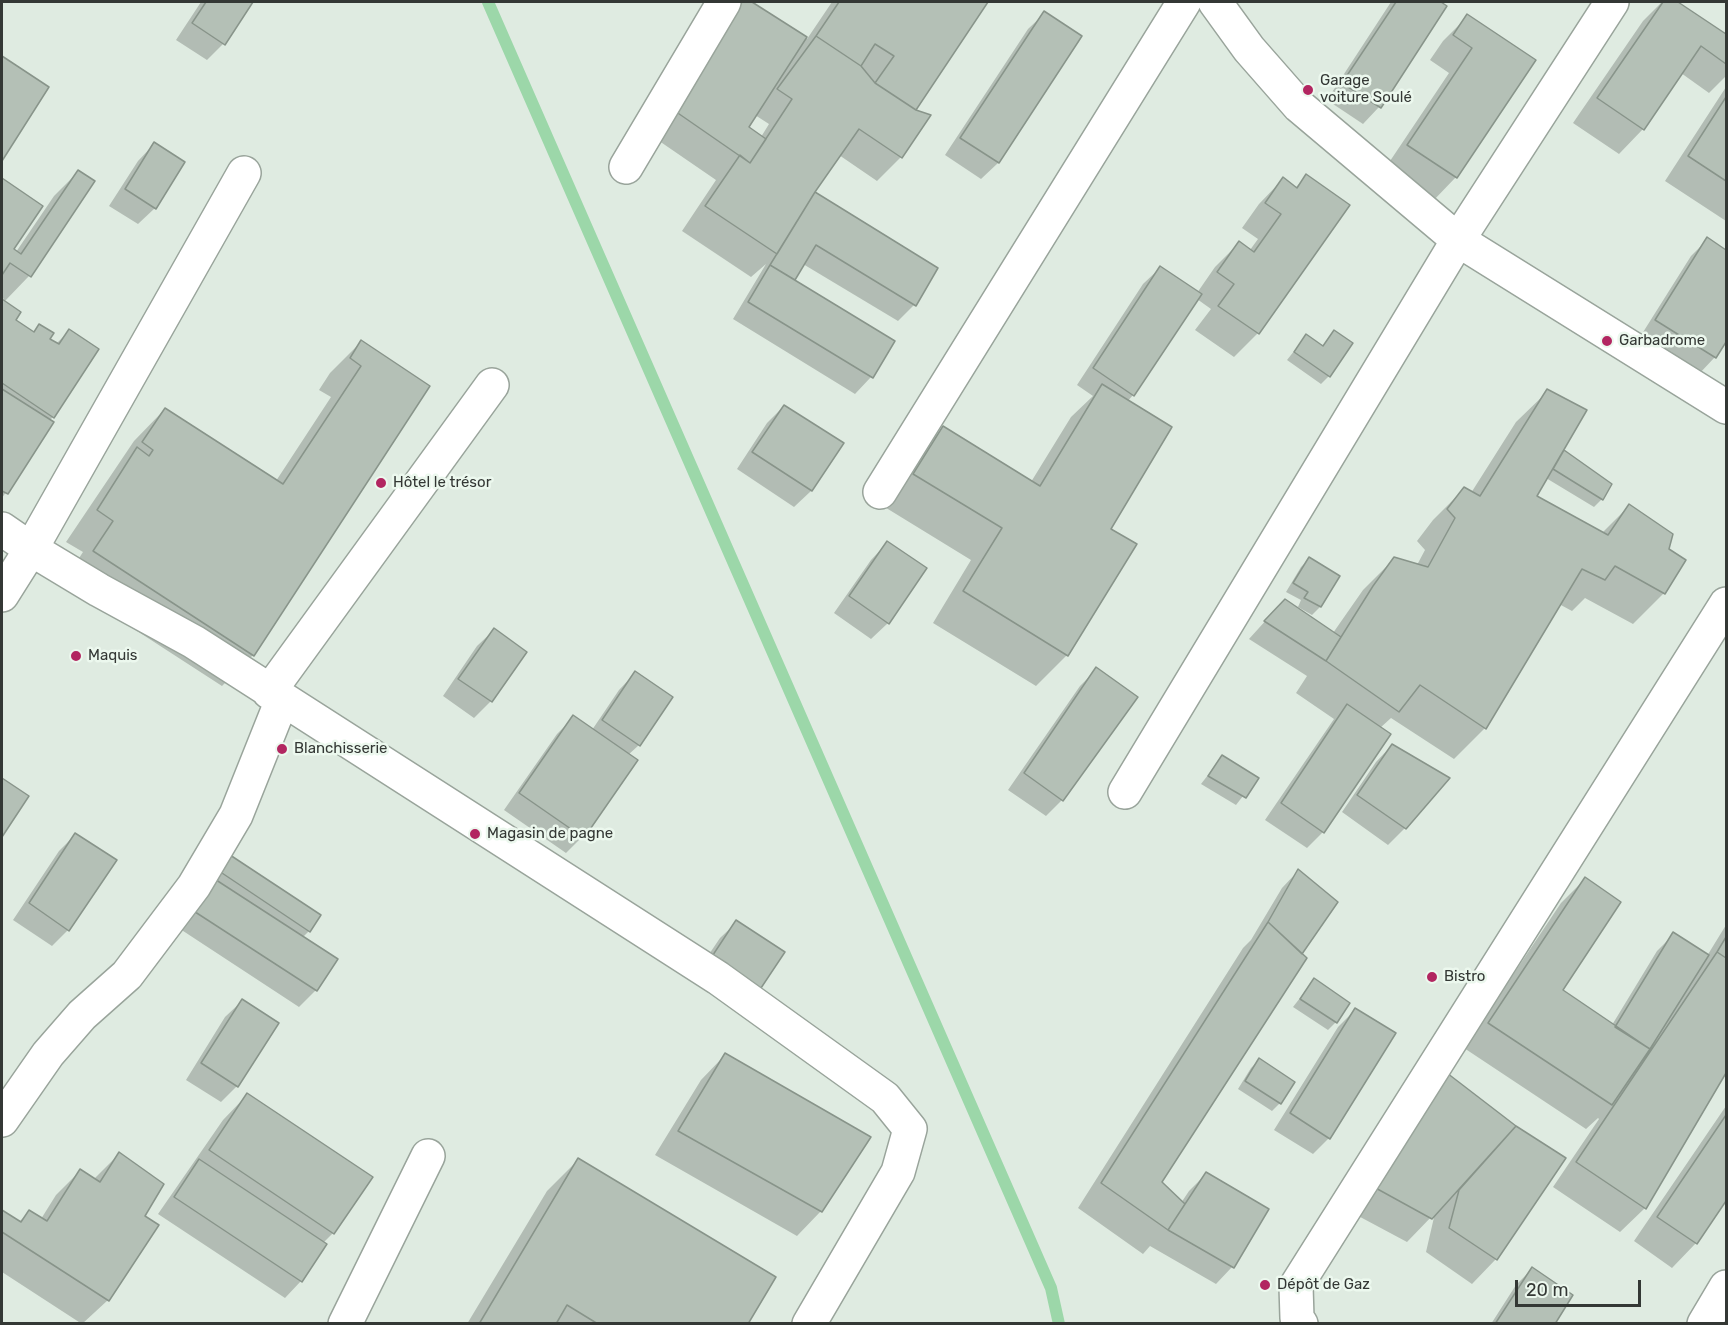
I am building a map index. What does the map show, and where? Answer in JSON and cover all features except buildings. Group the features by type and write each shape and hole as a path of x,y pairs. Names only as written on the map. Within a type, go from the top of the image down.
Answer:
{"street":[{"path":"626,167 724,2"},
{"path":"1215,2 1249,49 1299,106 1458,240 1726,407"},
{"path":"1125,792 1458,240 1612,2"},
{"path":"880,492 1173,5"},
{"path":"2,595 31,549 244,173"},
{"path":"2,1120 48,1054 82,1015 127,975 194,886 236,815 275,696 492,385"},
{"path":"2,530 99,590 194,642 718,978 885,1098 910,1129 898,1172 809,1323"},
{"path":"1301,1323 1297,1318 1296,1286 1726,604"},
{"path":"345,1323 428,1156"},
{"path":"1704,1323 1726,1287"}],"waterway":[{"path":"488,2 1051,1288 1059,1324"}],"place":[{"name":"Garage voiture Soulé","path":"1308,90"},
{"name":"Garbadrome","path":"1607,341"},
{"name":"Hôtel le trésor","path":"381,483"},
{"name":"Maquis","path":"76,656"},
{"name":"Blanchisserie","path":"282,749"},
{"name":"Magasin de pagne","path":"475,834"},
{"name":"Bistro","path":"1432,977"},
{"name":"Dépôt de Gaz","path":"1265,1285"}]}
